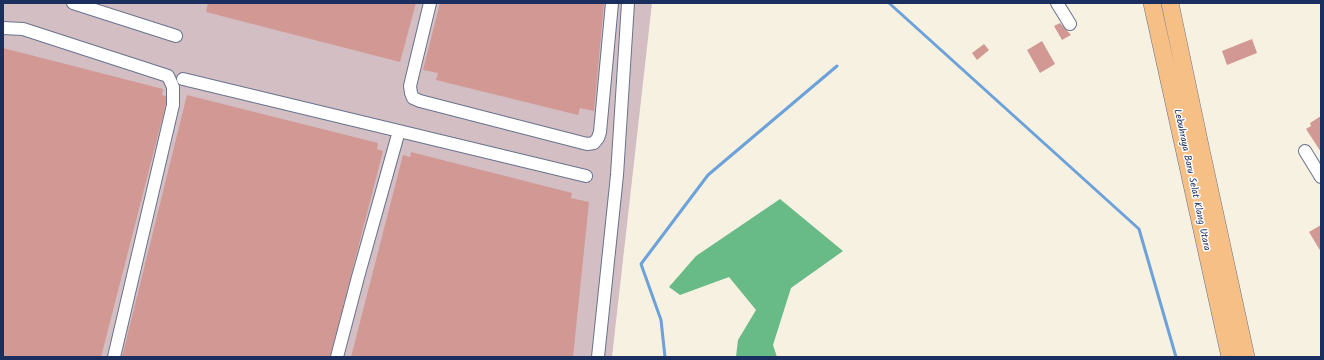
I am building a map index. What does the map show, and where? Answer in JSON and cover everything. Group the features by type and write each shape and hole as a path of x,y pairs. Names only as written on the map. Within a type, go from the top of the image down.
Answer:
{"highway":[{"name":"Lebuhraya Baru Selat Klang Utara","path":"1152,3 1230,357"},
{"name":"Lebuhraya Baru Selat Klang Utara","path":"1170,3 1246,357"}],"street":[{"path":"74,3 176,36"},
{"path":"430,3 410,86 413,98 587,144 594,143 600,132 612,3"},
{"path":"598,357 617,175 628,3"},
{"path":"1057,3 1070,24"},
{"path":"3,28 23,29 168,76 173,87 173,105 114,357"},
{"path":"183,79 586,176"},
{"path":"337,357 399,131"},
{"path":"1305,151 1321,177"}],"shaded area":[{"path":"3,3 652,3 612,357 3,357"}],"green space":[{"path":"780,199 843,251 791,288 773,345 777,357 736,357 738,340 756,310 729,277 680,295 669,287 696,256"}],"building":[{"path":"208,3 416,3 400,62 206,12"},
{"path":"440,3 604,3 594,111 580,108 578,115 436,80 438,73 423,70"},
{"path":"1060,23 1071,35 1062,40 1054,26"},
{"path":"1252,39 1257,53 1227,65 1222,51"},
{"path":"1042,41 1055,64 1040,73 1027,50"},
{"path":"984,44 989,50 977,60 972,53"},
{"path":"3,48 163,89 162,95 166,96 166,104 101,357 3,357"},
{"path":"187,95 378,143 377,149 383,151 330,357 122,357"},
{"path":"1321,116 1321,152 1306,129 1311,126 1310,123"},
{"path":"411,152 572,193 571,198 589,202 573,357 351,357 403,155 410,157"},
{"path":"1321,225 1321,252 1309,232"}],"waterway":[{"path":"889,3 1139,229 1176,357"},
{"path":"665,357 661,320 641,264 708,175 837,66"}]}
